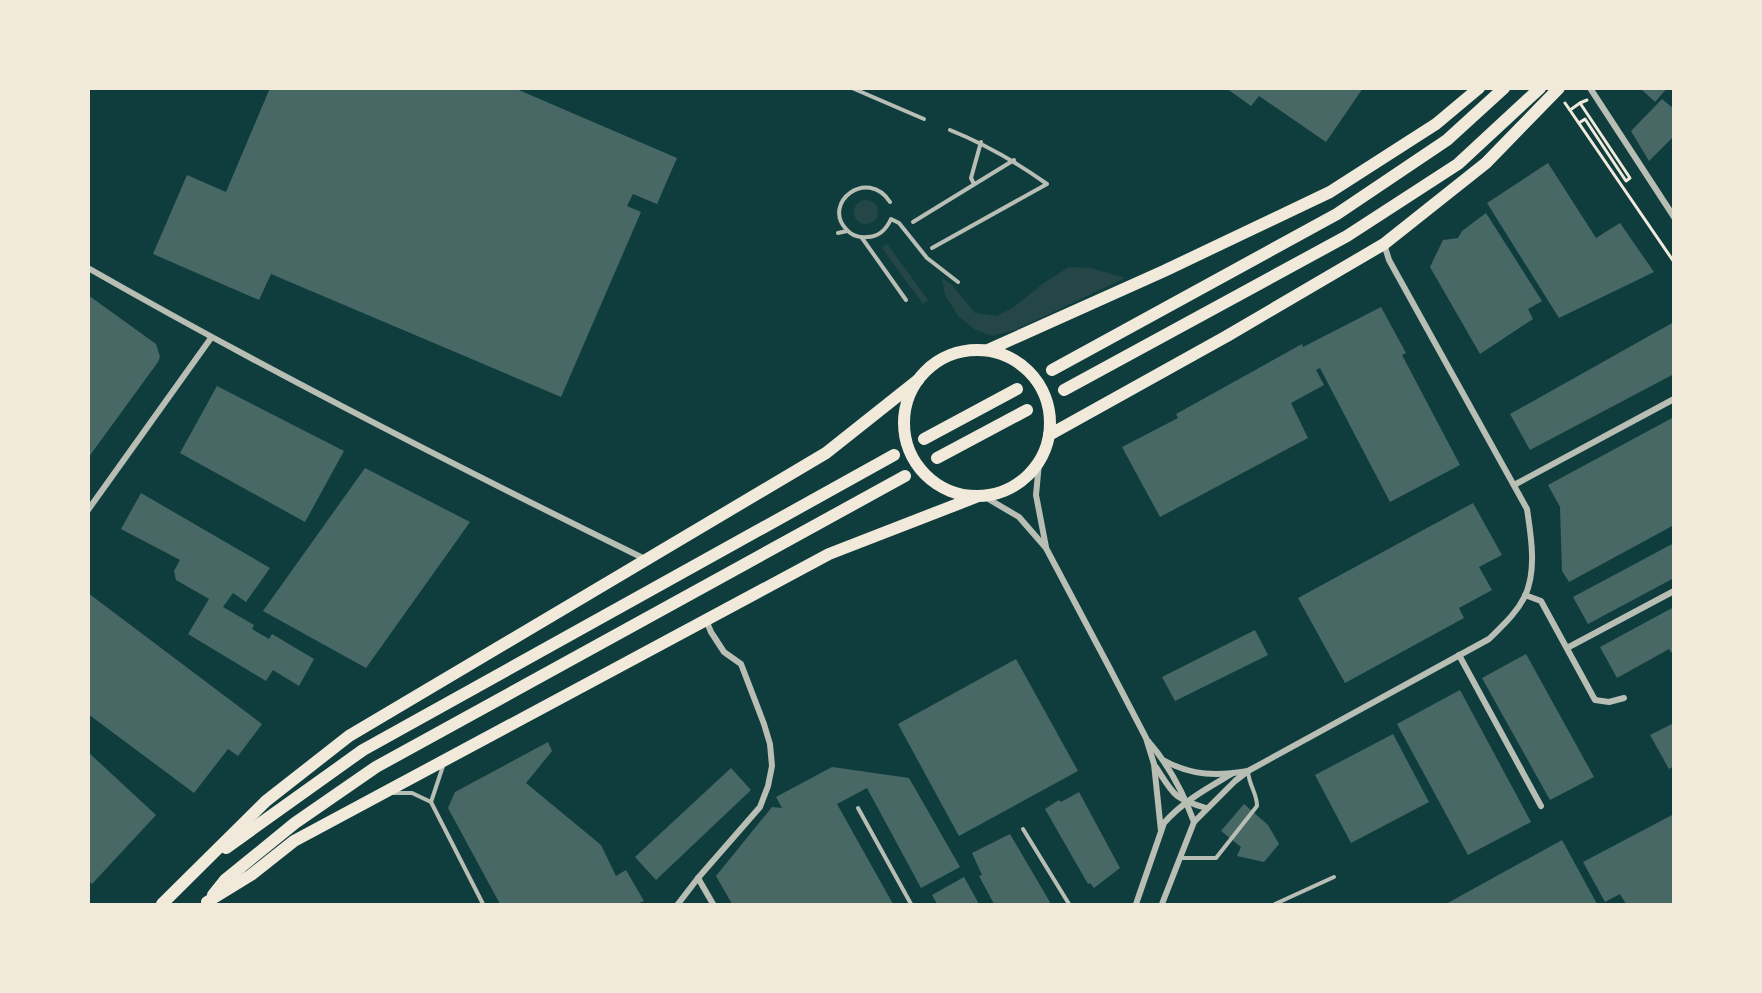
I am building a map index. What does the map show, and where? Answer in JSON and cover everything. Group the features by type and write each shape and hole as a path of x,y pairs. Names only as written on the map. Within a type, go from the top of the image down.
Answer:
{"highway":[{"path":"988,350 1164,271 1330,192 1436,124 1479,88"},
{"path":"1052,370 1337,214 1447,140 1504,88"},
{"path":"1064,390 1347,236 1458,164 1540,88"},
{"path":"1049,435 1227,336 1384,244 1486,163 1559,88"},
{"path":"206,903 251,875 294,841 829,554 980,497 1008,489 1024,480 1039,464 1049,435 1048,406 1038,383 1021,365 1006,356 988,350 966,350 949,355 926,369 918,380 907,404 906,445 911,458 934,483 950,491 980,497"},
{"path":"162,904 266,801 349,736 826,453 918,380"},
{"path":"924,439 1017,389"},
{"path":"937,458 1027,410"},
{"path":"194,871 363,750 894,455"},
{"path":"206,903 225,880 295,823 376,767 905,476"}],"street":[{"path":"1590,88 1674,217"},
{"path":"1162,904 1194,822 1206,808 1248,771 1489,639 1510,618 1525,595 1532,565 1527,509 1389,260 1384,244"},
{"path":"88,268 212,338 533,504 646,559"},
{"path":"88,510 212,338"},
{"path":"1514,485 1674,399"},
{"path":"1039,464 1036,495 1046,548"},
{"path":"980,497 1019,517 1046,548 1146,738 1154,765 1161,831"},
{"path":"1567,648 1674,591"},
{"path":"1525,595 1541,601 1595,700 1609,702 1624,698"},
{"path":"678,904 760,807 772,766 770,744 764,724 741,664 724,652 711,632 706,619"},
{"path":"1459,656 1541,806"},
{"path":"1146,738 1165,760 1187,802 1194,822"},
{"path":"1165,760 1178,768 1207,775 1248,771"},
{"path":"1154,765 1173,795 1206,808"},
{"path":"1136,904 1164,823 1187,802 1233,773"},
{"path":"698,878 713,904"}],"lane":[{"path":"852,88 924,119"},
{"path":"932,248 1047,184 1014,160 981,142 950,130"},
{"path":"974,184 970,178 981,142"},
{"path":"913,222 1014,160"},
{"path":"890,202 879,190 871,188 863,187 849,193 840,207 842,224 847,231 862,237 873,237 881,234 891,219 899,224 927,258 958,282"},
{"path":"838,233 847,231"},
{"path":"862,237 906,300"},
{"path":"431,802 446,759"},
{"path":"1180,858 1216,858 1257,806 1257,798 1249,785 1248,771"},
{"path":"384,792 412,793 431,802 483,904"},
{"path":"858,807 911,904"},
{"path":"1023,829 1069,904"},
{"path":"1275,904 1334,877"}],"path":[{"path":"1570,110 1594,97"},
{"path":"1565,103 1674,262"},
{"path":"1579,123 1585,119 1626,181 1630,178 1580,103"}],"shaded area":[{"path":"861,200 871,200 878,207 878,217 871,224 861,224 854,217 854,207"},
{"path":"887,244 928,300 923,304 882,248"},
{"path":"1069,267 1091,268 1125,278 1015,330 992,336 974,329 959,317 945,295 942,278 952,285 975,313 997,316 1014,307 1045,282"}],"building":[{"path":"270,88 514,88 677,158 657,204 633,194 627,206 641,212 561,397 271,274 259,300 153,254 187,175 226,192"},
{"path":"1226,88 1363,88 1326,142 1259,96 1251,106"},
{"path":"1640,88 1667,88 1655,102"},
{"path":"1662,99 1674,109 1674,136 1649,161 1631,131"},
{"path":"1548,163 1596,238 1620,223 1654,272 1559,318 1487,203"},
{"path":"1486,213 1542,301 1528,309 1533,319 1480,354 1430,267 1443,240 1458,238 1462,231"},
{"path":"88,295 156,344 160,357 88,458"},
{"path":"1381,307 1406,353 1402,355 1460,465 1390,502 1320,368 1316,370 1324,385 1291,403 1308,438 1160,517 1122,447 1178,418 1176,414 1302,344 1303,347"},
{"path":"1674,322 1674,374 1530,450 1510,414"},
{"path":"217,386 344,451 305,522 180,453"},
{"path":"1674,417 1674,525 1569,582 1562,571 1560,507 1548,485"},
{"path":"365,468 470,522 366,668 263,611"},
{"path":"141,493 270,568 246,602 233,593 223,607 254,625 252,629 269,639 272,634 314,659 299,686 273,670 266,681 188,634 209,599 176,580 174,571 180,560 121,529"},
{"path":"1473,503 1502,555 1479,567 1492,590 1459,608 1464,618 1345,683 1298,598"},
{"path":"1674,543 1674,578 1588,624 1573,597"},
{"path":"88,593 262,724 238,756 228,749 194,793 88,714"},
{"path":"1674,607 1674,656 1669,649 1617,678 1600,647"},
{"path":"1255,630 1268,655 1175,701 1162,677"},
{"path":"1526,654 1594,777 1550,800 1482,678"},
{"path":"1016,659 1078,771 959,836 898,724"},
{"path":"1460,690 1531,822 1468,855 1397,724"},
{"path":"1674,723 1674,766 1669,769 1650,735"},
{"path":"1393,734 1429,802 1351,843 1315,775"},
{"path":"548,742 552,751 526,783 601,845 616,876 626,870 644,901 637,904 500,904 448,808 455,792"},
{"path":"88,752 156,815 92,884 88,880"},
{"path":"832,767 909,778 960,867 921,888 867,788 837,804 893,904 732,904 716,876 772,807 782,808 776,797"},
{"path":"731,768 751,790 656,880 635,857"},
{"path":"1079,792 1120,868 1094,888 1090,883 1088,884 1045,809"},
{"path":"1244,804 1268,825 1279,844 1264,862 1237,856 1241,847 1221,831"},
{"path":"1674,814 1674,904 1626,904 1620,894 1605,902 1583,862"},
{"path":"1010,834 1051,904 994,904 979,876 982,875 972,853"},
{"path":"1562,840 1597,904 1446,904"},
{"path":"964,877 979,904 937,904 932,895"}]}
